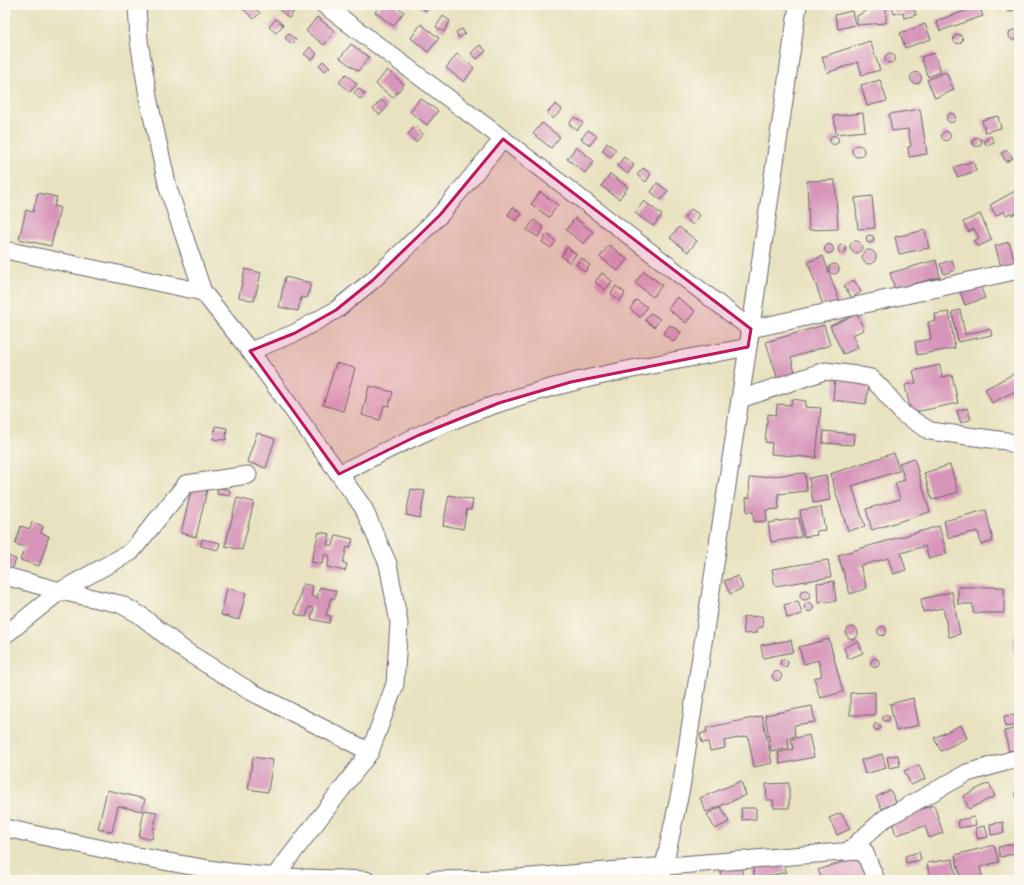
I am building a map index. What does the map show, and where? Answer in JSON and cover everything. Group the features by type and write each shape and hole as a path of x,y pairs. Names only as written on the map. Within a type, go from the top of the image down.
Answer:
{"street":[{"path":"137,5 138,41 149,102 168,188 203,292 250,351 363,507 388,564 399,623 395,684 370,752 276,876"},
{"path":"324,5 503,139 751,329 1019,270"},
{"path":"662,873 681,788 751,329 798,5"},
{"path":"250,351 295,333 336,310 373,280 440,215 503,139"},
{"path":"5,250 203,292"},
{"path":"339,474 419,435 499,403 571,382 748,347"},
{"path":"740,399 825,371 856,375 871,378 903,414 930,431 1006,441 1019,446"},
{"path":"5,635 60,591 131,552 186,484 248,475"},
{"path":"5,576 60,591 120,604 140,615 184,650 248,690 370,752"},
{"path":"847,852 884,819 946,785 967,774 1019,758"},
{"path":"5,828 176,863 230,872 276,876 366,880"},
{"path":"432,880 505,879 662,873 864,851 876,880"}],"highlighted area":[{"path":"503,139 751,329 748,347 571,382 499,403 419,435 339,474 250,351 295,333 336,310 373,280 440,215"}],"building":[{"path":"245,5 252,5 260,13 254,19 242,8"},
{"path":"273,5 299,5 289,18"},
{"path":"381,5 395,5 404,12 393,26 375,12"},
{"path":"418,5 429,5 430,6 425,11"},
{"path":"871,5 886,5 886,23 857,25 857,16 871,8"},
{"path":"892,5 913,5 916,15 904,18 903,12 894,14"},
{"path":"1006,5 1019,5 1019,8 1008,12"},
{"path":"979,6 983,16 940,31 936,21"},
{"path":"852,11 855,25 838,29 835,15"},
{"path":"443,16 450,21 444,32 436,27"},
{"path":"317,17 335,31 324,45 306,31"},
{"path":"276,19 283,25 276,33 269,27"},
{"path":"421,24 439,38 428,52 411,38"},
{"path":"925,24 931,39 905,48 900,33"},
{"path":"462,29 465,34 459,38 456,32"},
{"path":"1012,30 1016,30 1018,31 1018,39 1012,40 1009,37 1009,33"},
{"path":"289,34 296,40 292,44 285,38"},
{"path":"958,34 963,39 958,44 953,39"},
{"path":"870,41 880,70 862,75 858,62 827,73 822,57"},
{"path":"351,44 369,57 358,71 340,58"},
{"path":"480,45 486,51 477,59 471,53"},
{"path":"310,47 317,54 312,60 304,54"},
{"path":"888,53 892,53 894,54 894,62 888,63 885,60 885,56"},
{"path":"934,53 941,72 928,77 921,57"},
{"path":"457,54 474,68 464,82 446,68"},
{"path":"323,61 330,67 325,71 319,65"},
{"path":"387,70 404,84 393,98 376,84"},
{"path":"916,72 920,74 922,78 920,82 916,84 912,82 910,78 912,74"},
{"path":"946,72 954,90 935,98 927,80"},
{"path":"346,74 357,84 350,92 339,82"},
{"path":"880,80 887,101 867,106 861,85"},
{"path":"358,88 365,94 360,99 354,93"},
{"path":"420,98 438,111 427,125 410,112"},
{"path":"381,100 388,106 380,115 373,109"},
{"path":"556,104 562,110 553,119 547,113"},
{"path":"920,109 927,154 909,157 908,147 911,146 908,129 892,131 889,114"},
{"path":"863,113 865,131 836,134 834,116"},
{"path":"949,114 953,114 955,118 953,122 949,122 947,120 947,116"},
{"path":"998,116 1001,128 985,132 982,120"},
{"path":"574,117 583,123 577,130 569,124"},
{"path":"542,123 560,137 551,148 533,134"},
{"path":"415,126 423,134 416,142 408,134"},
{"path":"588,130 597,136 590,145 581,139"},
{"path":"946,131 951,136 946,141 941,136"},
{"path":"834,135 839,140 834,145 829,140"},
{"path":"991,136 994,142 987,146 984,141"},
{"path":"977,137 982,142 977,147 972,142"},
{"path":"607,143 616,150 611,157 602,151"},
{"path":"856,145 860,145 864,151 860,157 856,157 852,153 852,149"},
{"path":"576,147 594,161 585,173 567,159"},
{"path":"1007,150 1013,158 1006,162 1001,153"},
{"path":"624,157 634,165 628,174 617,166"},
{"path":"973,161 976,171 957,177 954,167"},
{"path":"643,168 651,174 646,182 637,175"},
{"path":"610,174 628,187 619,199 601,186"},
{"path":"835,180 838,229 809,230 807,181"},
{"path":"657,183 668,191 661,200 651,192"},
{"path":"1015,191 1019,199 1019,211 1012,215 1011,213 1006,215 1004,211 996,216 990,205"},
{"path":"540,192 558,205 549,217 531,204"},
{"path":"38,193 57,197 54,206 60,208 51,246 19,239 26,210 33,212"},
{"path":"872,196 875,228 858,229 855,198"},
{"path":"644,201 662,215 653,226 635,213"},
{"path":"513,207 522,214 516,221 508,215"},
{"path":"691,209 700,215 693,225 684,218"},
{"path":"980,214 992,240 977,247 974,240 979,238 974,229 969,232 963,222"},
{"path":"575,218 593,232 584,244 566,230"},
{"path":"534,220 544,228 538,237 527,230"},
{"path":"679,227 697,241 688,252 670,238"},
{"path":"925,230 929,248 899,254 895,237"},
{"path":"547,234 556,241 551,248 542,242"},
{"path":"868,235 872,235 874,239 872,243 868,243 866,241 866,237"},
{"path":"856,241 860,243 862,247 860,251 856,253 852,251 850,247 852,243"},
{"path":"1009,242 1016,266 1002,270 995,246"},
{"path":"829,244 834,249 829,254 824,249"},
{"path":"609,245 627,259 618,271 600,257"},
{"path":"840,245 844,245 846,249 844,253 840,253 838,251 838,247"},
{"path":"567,247 576,254 570,263 561,256"},
{"path":"869,250 874,252 876,257 874,262 869,264 864,262 862,257 864,252"},
{"path":"823,256 840,303 824,308 808,262"},
{"path":"581,258 590,265 585,272 576,265"},
{"path":"936,260 940,277 895,289 890,273"},
{"path":"952,260 955,270 944,274 940,264"},
{"path":"834,264 839,269 834,274 829,269"},
{"path":"245,269 261,273 254,301 239,297"},
{"path":"644,271 662,285 653,297 635,283"},
{"path":"602,273 612,281 605,290 595,282"},
{"path":"285,277 311,283 307,298 301,297 298,311 279,307"},
{"path":"854,280 861,292 852,298 844,286"},
{"path":"979,284 985,298 965,305 960,291"},
{"path":"616,286 625,293 620,301 611,294"},
{"path":"677,297 695,311 686,323 668,309"},
{"path":"636,300 647,307 640,317 630,309"},
{"path":"960,310 965,334 990,329 992,335 958,342 952,312"},
{"path":"949,312 955,348 917,355 915,342 931,339 928,322 936,321 935,314"},
{"path":"651,313 660,319 654,327 645,320"},
{"path":"857,314 864,330 852,335 858,348 843,354 830,326"},
{"path":"670,325 681,332 674,342 663,334"},
{"path":"824,325 830,345 791,358 796,375 778,380 766,342"},
{"path":"336,363 355,368 343,411 323,405"},
{"path":"940,365 942,377 952,375 958,403 911,413 905,385 916,383 913,371"},
{"path":"1013,374 1019,389 992,403 985,389"},
{"path":"835,378 869,382 866,404 833,400"},
{"path":"369,386 393,392 389,406 384,405 380,420 362,415"},
{"path":"792,399 806,401 805,407 821,408 816,458 771,454 772,443 765,442 768,414 776,415 777,404 791,405"},
{"path":"967,408 971,419 961,423 957,411"},
{"path":"215,426 227,428 226,440 213,439"},
{"path":"824,431 854,434 853,445 823,443"},
{"path":"257,433 275,439 266,468 247,462"},
{"path":"894,453 899,471 852,486 865,526 848,531 830,474"},
{"path":"914,458 930,512 872,530 866,509 900,499 895,483 905,480 899,463"},
{"path":"950,465 958,492 932,500 924,473"},
{"path":"805,473 807,491 778,494 779,509 766,510 767,521 754,522 753,512 747,512 746,498 750,497 749,478"},
{"path":"826,475 830,500 813,503 809,478"},
{"path":"192,487 207,490 196,537 181,533"},
{"path":"218,488 230,490 229,496 217,494"},
{"path":"411,489 425,491 420,518 406,515"},
{"path":"449,495 473,500 471,510 467,509 463,529 443,525"},
{"path":"237,498 254,502 242,550 225,546"},
{"path":"821,507 825,530 816,531 817,535 804,537 800,510"},
{"path":"986,510 993,541 981,545 978,531 948,538 944,521"},
{"path":"799,518 802,537 771,542 768,523"},
{"path":"32,522 43,526 41,533 49,536 39,566 20,560 25,547 15,544 21,526 30,529"},
{"path":"939,526 947,554 929,559 925,546 901,553 906,570 893,574 888,558 860,566 867,588 850,594 838,555"},
{"path":"319,532 330,534 327,545 333,546 336,535 353,539 350,548 347,547 343,563 347,564 345,571 327,567 330,556 325,554 322,564 311,562"},
{"path":"202,539 220,543 218,550 201,546"},
{"path":"5,555 16,559 12,570 5,568"},
{"path":"828,560 831,577 775,586 772,569"},
{"path":"738,576 743,588 730,594 724,581"},
{"path":"834,581 836,601 818,603 817,583"},
{"path":"303,584 313,586 311,596 317,598 320,587 336,591 334,599 331,598 326,615 331,616 329,623 311,619 314,608 309,607 306,617 295,614"},
{"path":"958,587 1004,587 1004,613 973,613 973,604 958,604"},
{"path":"227,588 246,593 239,620 221,615"},
{"path":"805,590 810,595 805,600 800,595"},
{"path":"952,592 960,634 949,637 943,608 923,612 921,599"},
{"path":"798,601 802,614 787,618 784,605"},
{"path":"809,602 814,607 809,612 804,607"},
{"path":"762,616 763,627 757,628 757,633 744,634 743,617"},
{"path":"1018,623 1019,667 1016,667 1016,652 1013,651 1014,637 1017,637"},
{"path":"882,626 887,631 882,636 877,631"},
{"path":"852,627 856,629 858,633 856,637 852,639 848,637 846,633 848,629"},
{"path":"829,639 843,692 820,698 814,678 822,676 818,660 804,664 799,647"},
{"path":"791,640 793,652 763,658 761,645"},
{"path":"858,641 863,653 848,659 844,648"},
{"path":"782,659 786,659 788,663 786,667 782,667 780,665 780,661"},
{"path":"873,659 877,659 879,663 877,667 873,667 871,665 871,661"},
{"path":"775,672 779,672 781,676 779,680 775,680 773,678 773,674"},
{"path":"5,690 9,690 6,705 5,705"},
{"path":"875,692 875,715 850,715 850,693"},
{"path":"913,698 919,725 896,731 890,704"},
{"path":"812,706 815,722 794,725 795,736 788,738 789,748 771,751 765,715"},
{"path":"886,714 889,715 889,721 886,722 883,721 882,718 883,715"},
{"path":"1017,715 1018,725 1005,727 1004,716"},
{"path":"762,716 772,763 754,767 748,736 724,741 725,748 710,751 708,742 702,743 700,734 707,732 706,728"},
{"path":"877,724 880,727 877,730 874,727"},
{"path":"961,725 967,738 941,751 934,738"},
{"path":"1019,728 1019,749 1009,751 1004,731"},
{"path":"809,735 814,757 780,764 778,752 793,749 791,739"},
{"path":"882,754 886,768 865,774 861,760"},
{"path":"898,755 900,766 889,768 887,757"},
{"path":"253,757 273,760 268,792 248,789"},
{"path":"919,765 925,779 911,785 904,771"},
{"path":"741,781 746,795 706,812 700,798"},
{"path":"789,783 789,808 774,808 773,800 767,800 766,784"},
{"path":"989,783 995,796 969,809 963,796"},
{"path":"107,790 145,799 142,811 118,806 112,832 98,829"},
{"path":"890,790 896,802 882,809 876,797"},
{"path":"1019,790 1019,806 1015,792"},
{"path":"934,805 943,833 929,838 925,826 896,835 891,819"},
{"path":"721,807 729,822 715,829 707,814"},
{"path":"741,808 756,808 756,819 742,820"},
{"path":"144,810 157,812 152,839 139,837"},
{"path":"841,813 850,829 837,835 829,818"},
{"path":"974,817 976,825 959,828 958,820"},
{"path":"1003,822 1004,833 991,835 990,824"},
{"path":"985,826 988,837 978,839 975,828"},
{"path":"1016,843 1018,853 1000,857 998,847"},
{"path":"994,845 999,862 980,867 983,880 961,880 955,855"},
{"path":"919,852 921,860 906,863 905,856"},
{"path":"861,856 868,878 862,880 822,880 818,870"},
{"path":"779,859 787,872 755,879 752,865"},
{"path":"953,859 957,880 938,880 937,878 930,879 927,863"},
{"path":"740,862 744,880 722,880 719,867"}]}
